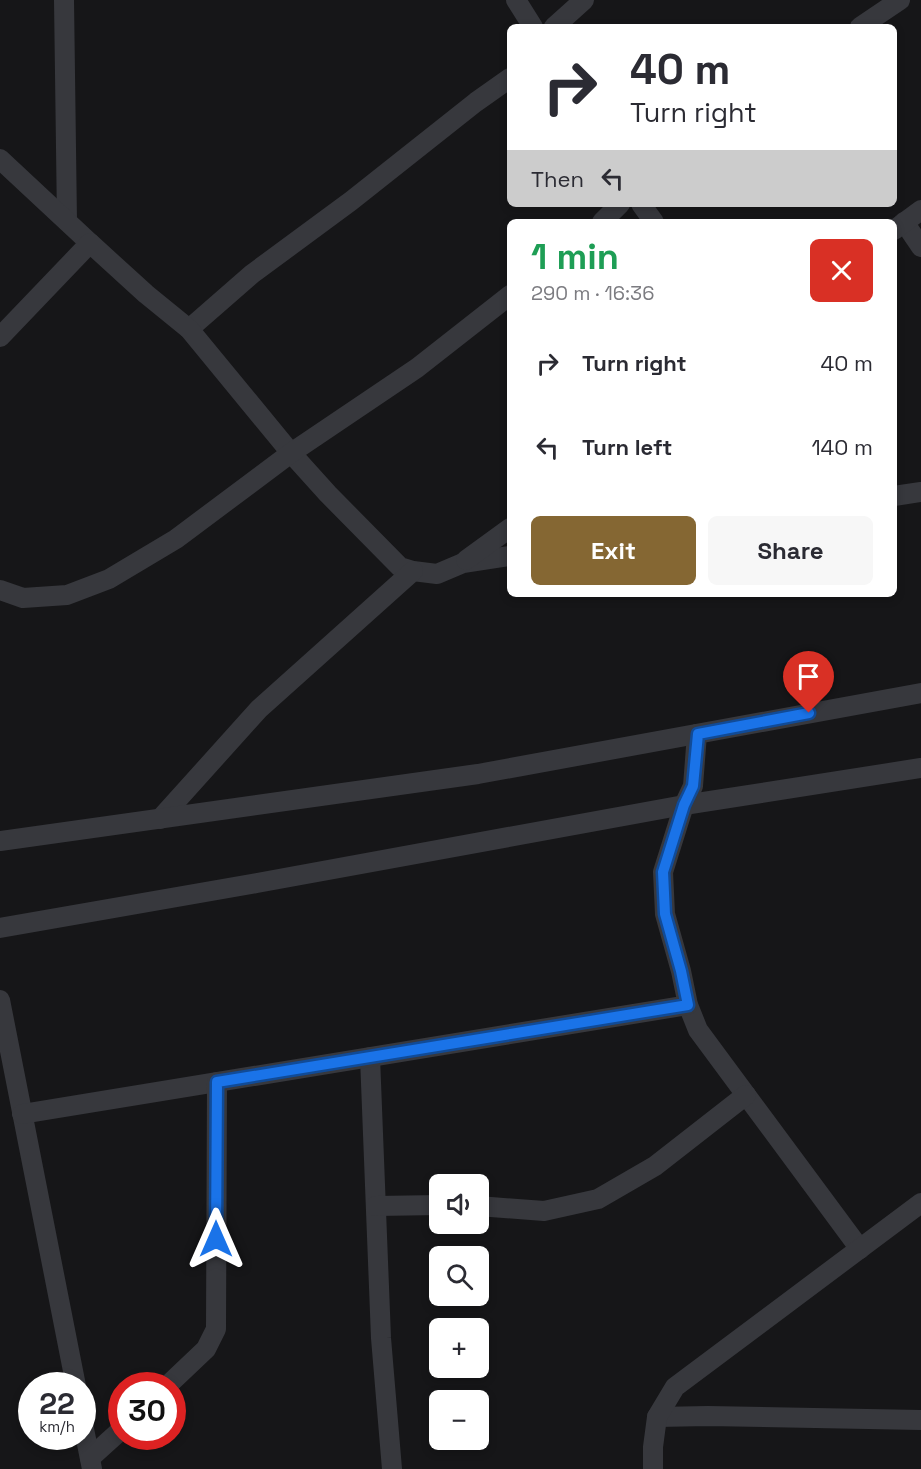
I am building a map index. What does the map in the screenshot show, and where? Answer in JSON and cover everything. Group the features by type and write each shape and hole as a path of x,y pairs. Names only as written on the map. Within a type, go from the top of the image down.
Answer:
{"street":[{"path":"64,0 67,221"},
{"path":"516,0 531,24"},
{"path":"557,24 584,0"},
{"path":"864,24 900,0"},
{"path":"189,329 252,274 351,201 507,80"},
{"path":"0,159 146,294 189,329 291,453 400,567 437,574 463,563 507,530"},
{"path":"605,219 617,207"},
{"path":"921,210 899,226 921,247"},
{"path":"0,337 90,243"},
{"path":"0,591 23,598 67,595 109,579 176,539 291,453 417,368 507,297"},
{"path":"897,496 921,492"},
{"path":"463,563 507,556"},
{"path":"160,819 259,709 413,571"},
{"path":"0,841 478,774 921,693"},
{"path":"698,734 693,786 684,805 663,872 665,914 688,1005 698,1030 860,1249"},
{"path":"0,928 257,884 684,805 921,768"},
{"path":"0,1000 73,1372"},
{"path":"22,1114 688,1005"},
{"path":"370,1057 381,1338 392,1469"},
{"path":"182,1372 206,1350 216,1329 217,1082"},
{"path":"489,1207 544,1210 598,1199 655,1166 746,1095"},
{"path":"653,1469 657,1417 675,1387 921,1203"},
{"path":"376,1206 429,1205"},
{"path":"657,1417 921,1420"},
{"path":"91,1464 108,1445"}],"route":[{"path":"216,1239 217,1082 688,1005 665,914 663,872 684,805 693,786 698,734 809,713"}]}
